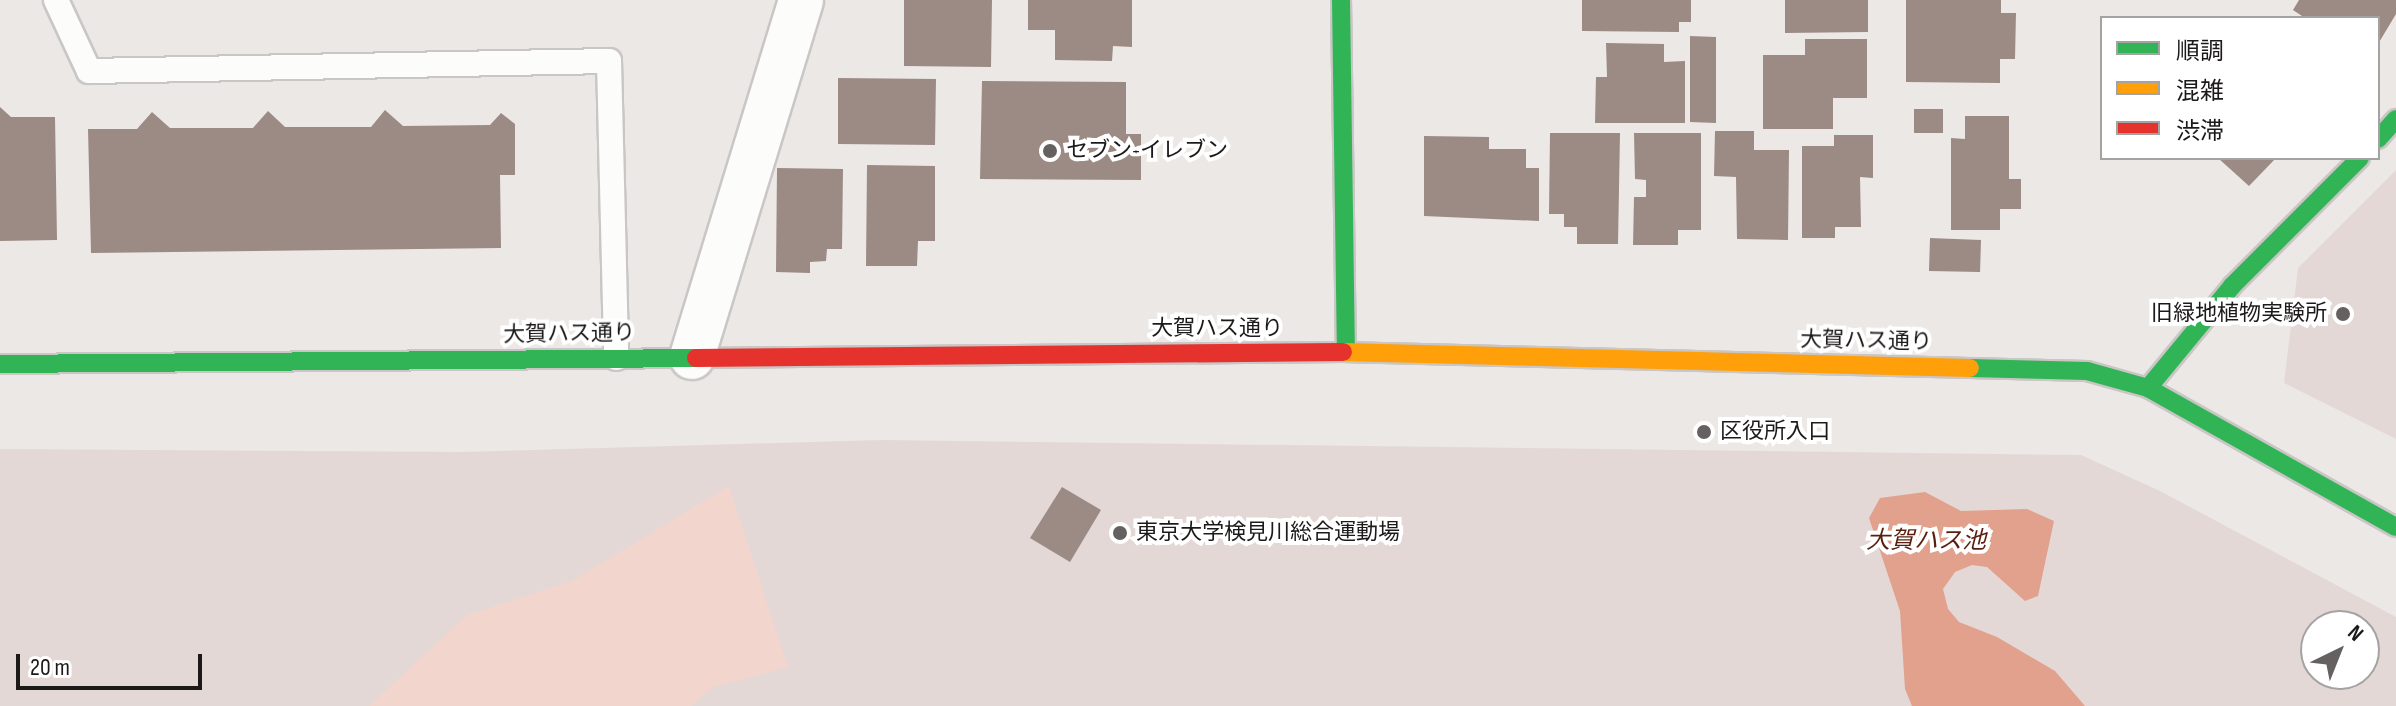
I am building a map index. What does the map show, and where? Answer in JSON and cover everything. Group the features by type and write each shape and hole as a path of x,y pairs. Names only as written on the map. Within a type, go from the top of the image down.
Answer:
{"street":[{"path":"692,357 801,0"},
{"path":"1341,0 1346,352"},
{"path":"2380,137 2396,119"},
{"path":"2148,388 2232,286 2358,160"},
{"name":"大賀ハス通り","path":"0,364 1346,352 2087,371 2148,388 2396,527"}],"lane":[{"path":"56,0 89,71 609,61 616,358"}],"shaded area":[{"name":"旧緑地植物実験所","path":"2396,170 2396,439 2284,383 2298,268"},
{"name":"東京大学検見川総合運動場","path":"882,440 2081,455 2160,491 2396,617 2396,706 0,706 0,449 462,452"},
{"path":"729,486 788,667 713,687 691,706 369,706 467,615 572,581"}],"water":[{"name":"大賀ハス池","path":"1925,492 1961,511 2027,509 2054,521 2038,596 2025,601 1987,567 1972,565 1955,572 1943,589 1948,609 1959,622 1997,637 2055,671 2085,706 1912,706 1905,689 1900,611 1869,518 1880,498"}],"building":[{"path":"904,0 992,0 991,67 904,66"},
{"path":"1028,0 1132,0 1132,47 1113,46 1112,61 1055,60 1055,30 1028,30"},
{"path":"1582,0 1691,0 1691,22 1679,22 1679,32 1582,31"},
{"path":"1785,0 1868,0 1868,32 1785,33"},
{"path":"1906,0 2001,0 2001,13 2016,13 2015,59 2000,59 2000,83 1906,82"},
{"path":"2299,0 2396,0 2396,14 2380,41 2380,16 2302,16 2293,10"},
{"path":"1690,36 1716,37 1716,123 1690,122"},
{"path":"1805,39 1867,39 1867,98 1833,98 1833,129 1763,129 1763,55 1805,55"},
{"path":"1606,43 1664,44 1664,62 1685,61 1685,123 1595,123 1596,77 1607,77"},
{"path":"838,78 936,79 935,145 838,144"},
{"path":"982,81 1126,82 1126,134 1141,134 1141,180 980,179"},
{"path":"0,107 11,117 55,117 57,240 0,241"},
{"path":"1914,109 1943,109 1943,133 1914,133"},
{"path":"385,110 403,126 490,125 501,113 515,124 515,175 500,175 501,248 91,253 88,129 137,129 152,112 170,128 253,128 268,111 285,127 371,127"},
{"path":"1965,116 2009,116 2009,179 2021,179 2021,209 2000,209 2000,230 1951,230 1951,138 1965,139"},
{"path":"1715,131 1754,131 1754,150 1789,150 1788,240 1737,239 1736,177 1714,176"},
{"path":"1550,133 1620,133 1618,244 1577,244 1577,227 1564,227 1564,214 1549,214"},
{"path":"1634,133 1701,133 1701,230 1678,230 1678,245 1633,245 1634,197 1646,197 1646,180 1635,179"},
{"path":"1834,135 1873,135 1873,178 1860,177 1861,227 1835,227 1835,238 1802,238 1802,146 1834,146"},
{"path":"1424,136 1489,137 1489,149 1526,149 1526,168 1539,168 1539,221 1424,216"},
{"path":"2220,160 2274,160 2249,186"},
{"path":"867,165 935,166 935,241 918,241 917,266 866,266"},
{"path":"777,168 843,169 842,249 827,249 826,261 810,262 810,273 776,272"},
{"path":"1930,238 1981,240 1980,272 1929,271"},
{"path":"1062,487 1101,510 1070,562 1030,538"}],"traffic: fast":[{"path":"1341,0 1346,352"},
{"path":"2380,137 2396,119"},
{"path":"2148,388 2232,286 2358,160"},
{"path":"0,364 696,358"},
{"path":"1970,368 2087,371 2148,388 2396,527"}],"traffic: slow":[{"path":"1343,352 1970,368"}],"traffic: jam":[{"path":"696,358 1343,352"}],"place":[{"name":"セブン-イレブン","path":"1050,151"},
{"name":"旧緑地植物実験所","path":"2343,314"},
{"name":"区役所入口","path":"1704,432"},
{"name":"東京大学検見川総合運動場","path":"1120,533"}]}
